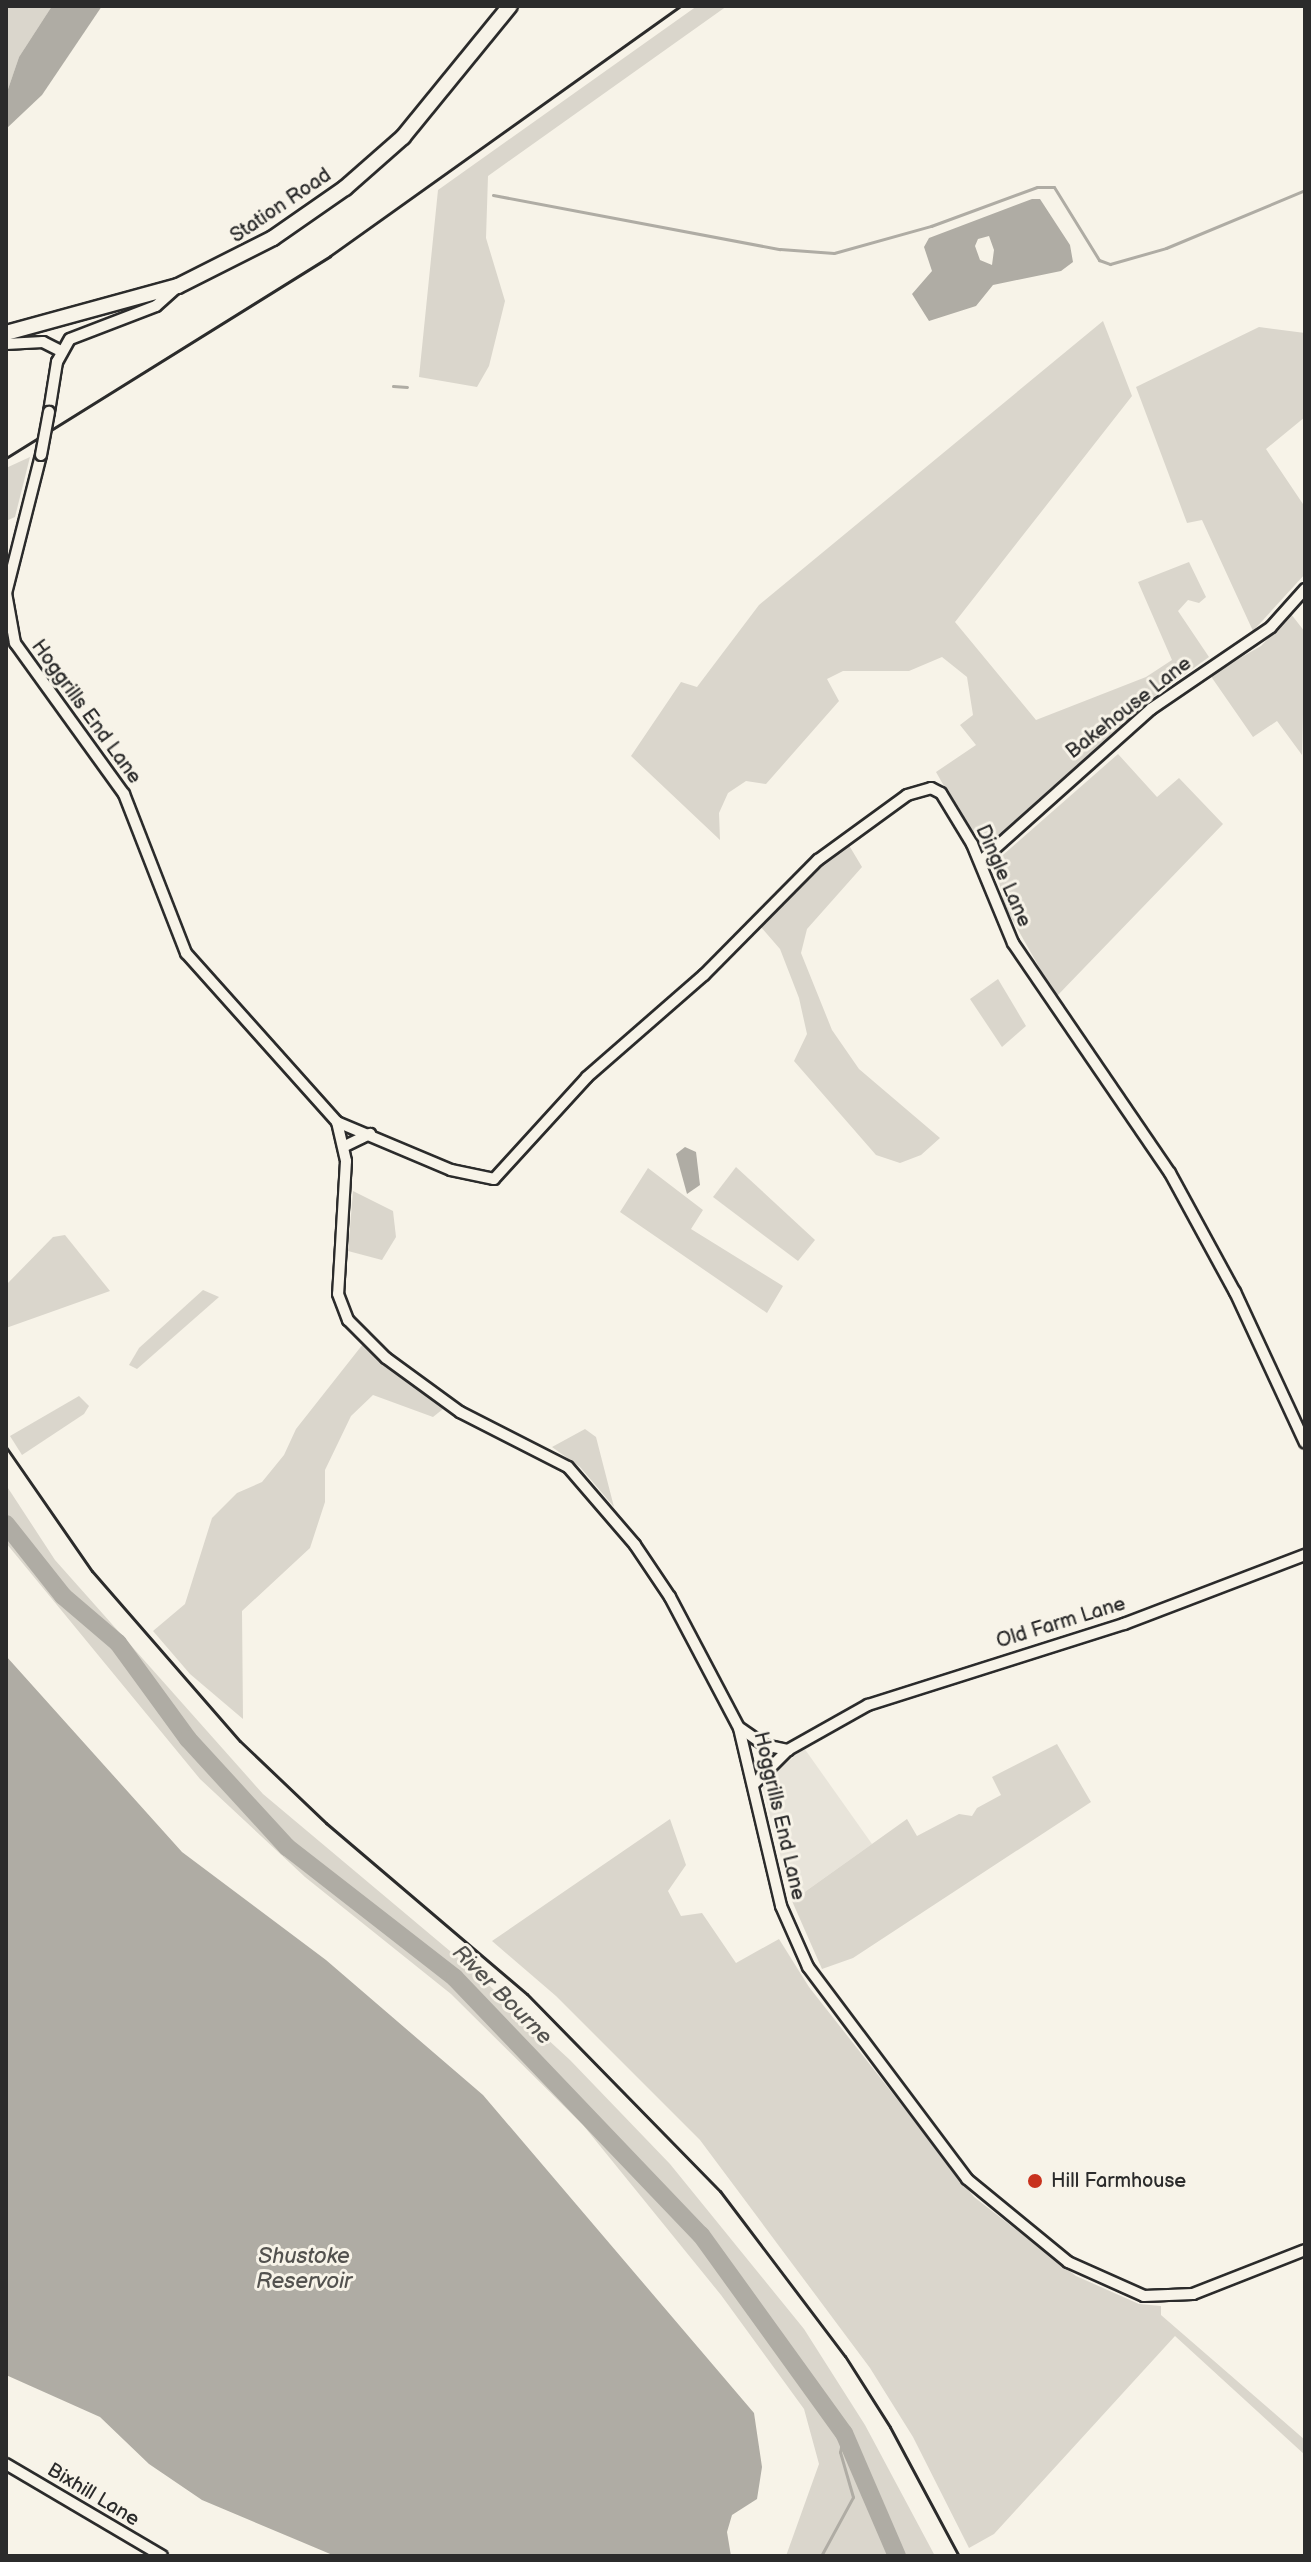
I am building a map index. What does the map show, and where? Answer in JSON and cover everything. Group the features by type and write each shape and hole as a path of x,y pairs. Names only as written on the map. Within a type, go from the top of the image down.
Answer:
{"street":[{"name":"Station Road","path":"6,333 178,286 239,259 345,188 420,119 510,6"},
{"path":"6,344 43,342 61,351 80,332 156,306 178,286"},
{"name":"Hoggrills End Lane","path":"61,351 41,455 6,593 10,628 19,654 124,794 186,953 337,1122"},
{"name":"Bakehouse Lane","path":"981,861 1151,709 1271,627 1305,589"},
{"name":"Dingle Lane","path":"337,1122 466,1176 488,1180 498,1176 576,1088 704,975 818,860 923,786 941,793 981,861 1013,943 1170,1173 1235,1292 1305,1443"},
{"path":"337,1122 345,1146 370,1134"},
{"name":"Hoggrills End Lane","path":"345,1146 338,1294 348,1320 386,1358 460,1412 558,1460 580,1477 660,1581 739,1728 781,1906 808,1967 855,2037 978,2189 1068,2262 1144,2296 1193,2294 1305,2250"},
{"name":"Old Farm Lane","path":"754,1784 788,1750 868,1705 1124,1624 1305,1555"},
{"path":"739,1728 764,1745 788,1750"},
{"name":"Bixhill Lane","path":"6,2464 162,2556"}],"shaded area":[{"path":"6,6 52,6 19,57 6,95"},
{"path":"697,6 727,6 488,176 486,238 505,301 489,366 477,387 419,377 438,190"},
{"path":"1103,321 1132,396 955,622 1036,720 1146,677 1172,660 1138,582 1189,562 1206,597 1199,603 1188,600 1178,611 1209,657 1148,701 981,851 936,772 976,745 960,725 973,715 967,677 942,657 909,671 843,671 827,679 839,701 766,784 746,781 728,793 719,813 720,840 631,756 681,682 697,687 759,605"},
{"path":"1259,327 1305,333 1305,417 1266,449 1305,507 1305,574 1253,631 1202,520 1187,523 1136,387"},
{"path":"30,457 15,517 6,521 6,468"},
{"path":"1291,614 1305,632 1302,755 1277,721 1253,737 1210,675 1261,646"},
{"path":"1118,754 1157,797 1179,778 1223,824 1056,997 1004,905 995,862"},
{"path":"847,842 862,867 807,929 801,953 832,1030 859,1069 940,1138 921,1155 900,1163 876,1155 794,1061 807,1034 799,998 780,949 760,926"},
{"path":"998,979 1026,1026 1002,1047 970,999"},
{"path":"736,1167 815,1240 798,1261 713,1197"},
{"path":"648,1168 703,1210 691,1229 783,1286 767,1313 620,1212"},
{"path":"353,1191 393,1211 396,1237 382,1260 348,1251"},
{"path":"65,1235 110,1291 6,1328 6,1285 53,1237"},
{"path":"203,1290 219,1297 137,1369 129,1365 139,1348"},
{"path":"363,1344 443,1409 433,1417 373,1395 351,1416 325,1470 325,1502 310,1548 242,1611 243,1719 190,1674 153,1631 185,1604 212,1518 237,1493 262,1482 284,1455 296,1429"},
{"path":"79,1396 89,1406 84,1414 22,1455 10,1436"},
{"path":"585,1429 596,1437 614,1507 580,1467 552,1447"},
{"path":"6,1485 55,1560 263,1794 469,1967 570,2060 670,2164 804,2329 865,2425 935,2556 786,2556 819,2464 804,2409 721,2295 583,2125 451,1994 305,1877 200,1779 6,1543"},
{"path":"1057,1744 1091,1802 853,1958 822,1969 792,1901 907,1819 917,1836 959,1814 972,1816 977,1808 1001,1795 992,1777"},
{"path":"804,1748 872,1844 792,1901 762,1784"},
{"path":"670,1819 686,1865 668,1891 681,1916 702,1913 736,1963 779,1939 809,1987 974,2197 1076,2276 1139,2304 1161,2306 1161,2315 1305,2440 1305,2455 1175,2336 994,2534 969,2548 913,2437 870,2368 700,2140 556,1996 492,1941"}],"water":[{"path":"52,6 102,6 42,95 6,129 6,95 19,57"},
{"path":"1032,199 1040,199 1070,245 1073,262 1061,271 993,285 976,306 929,321 912,294 932,271 924,247 929,238","holes":["989,236 994,250 992,265 980,260 975,246 978,239"]},
{"path":"685,1147 696,1152 700,1185 687,1194 676,1154"},
{"name":"Shustoke Reservoir","path":"6,1656 182,1852 326,1960 483,2095 754,2413 762,2467 757,2499 732,2515 727,2532 731,2556 335,2556 202,2500 149,2464 100,2417 6,2375"}],"waterway":[{"path":"493,195 780,249 834,253 931,226 1037,187 1054,187 1099,260 1110,264 1166,248 1305,190"},
{"path":"393,386 407,387"},
{"name":"River Bourne","path":"6,1524 63,1596 118,1643 188,1739 287,1847 455,1978 701,2235 844,2433 897,2556"},
{"path":"821,2556 853,2497 840,2452 844,2433"}],"railway":[{"path":"6,458 330,256 681,6"},
{"path":"6,1447 92,1571 240,1741 326,1823 527,1994 720,2191 845,2356 890,2427 959,2556"}],"place":[{"name":"Hill Farmhouse","path":"1035,2181"}]}
